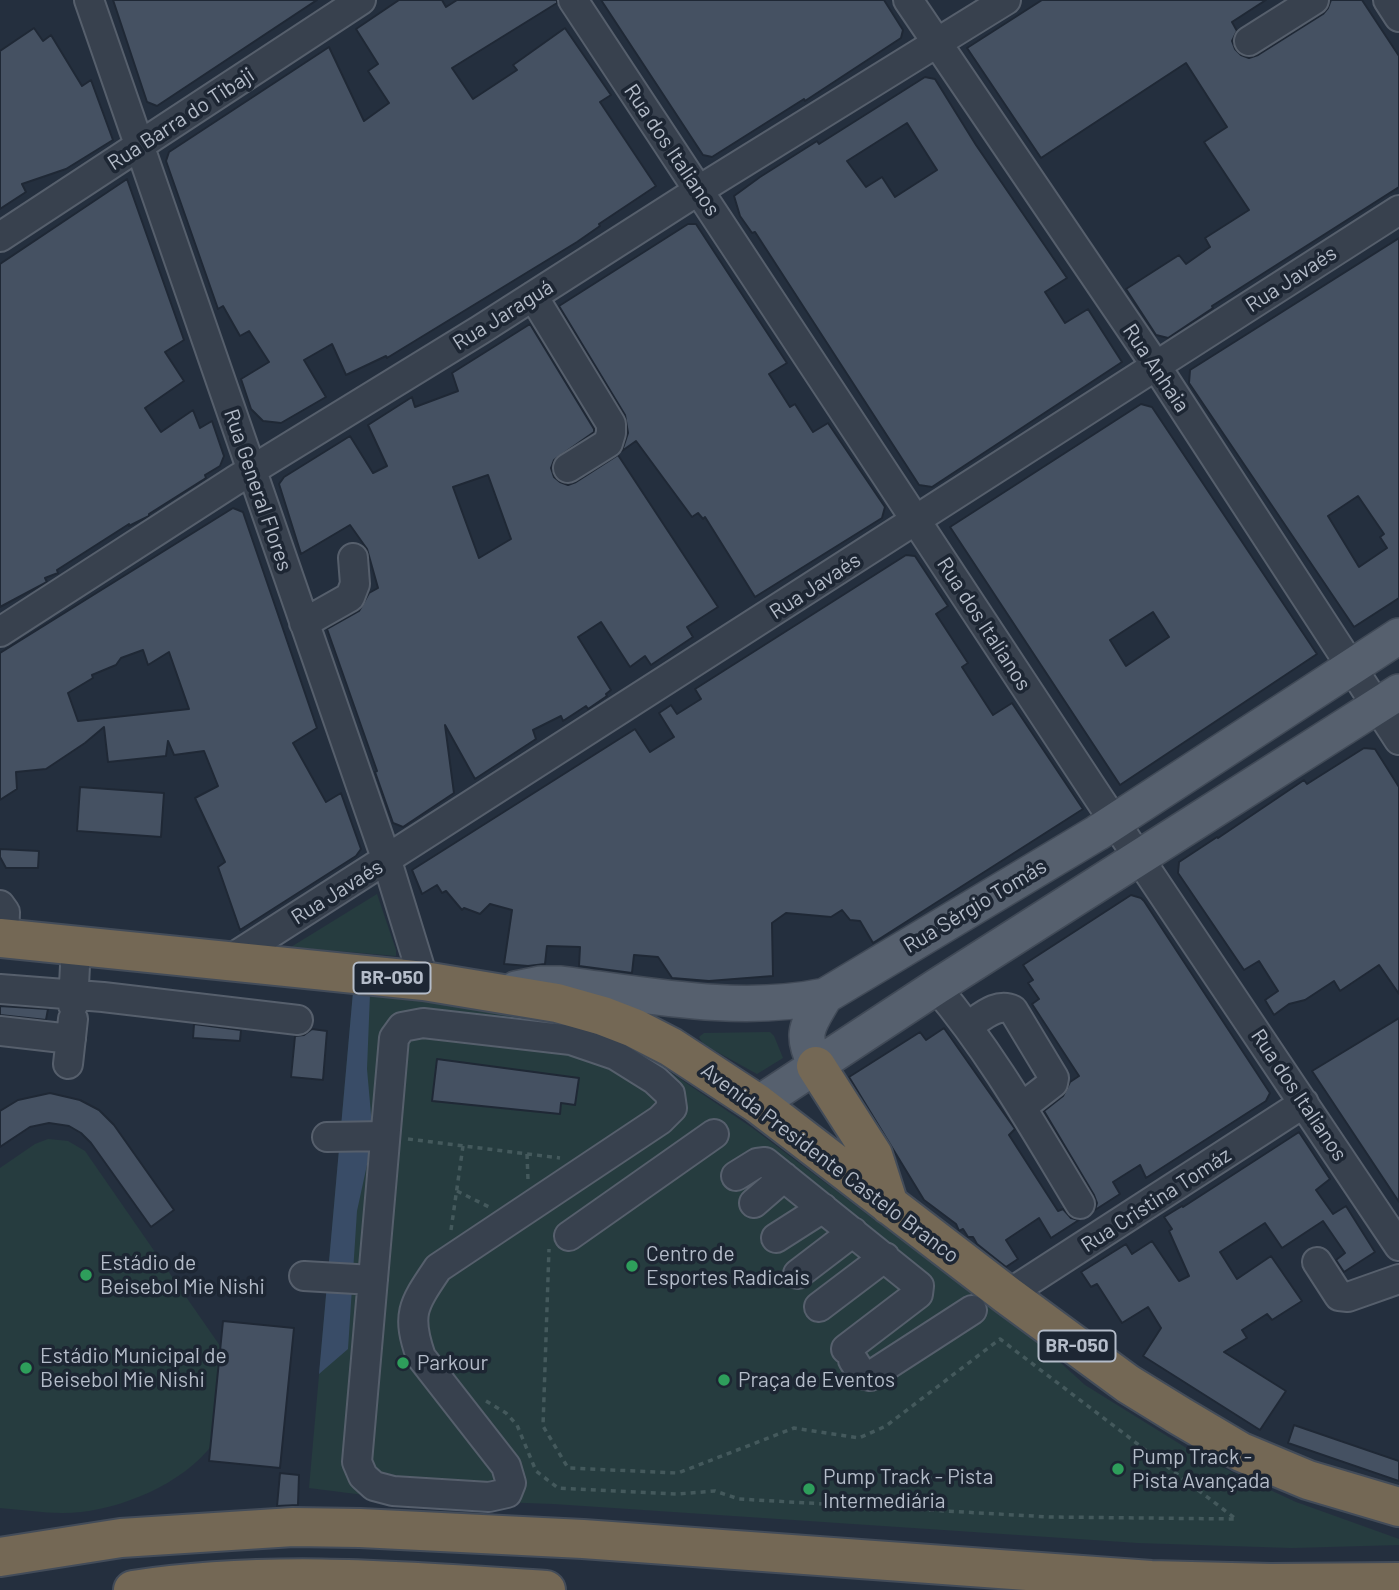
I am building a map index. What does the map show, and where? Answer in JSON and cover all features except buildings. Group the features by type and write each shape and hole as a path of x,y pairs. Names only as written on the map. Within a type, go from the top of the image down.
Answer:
{"highway":[{"name":"Avenida Presidente Castelo Branco","path":"1,927 76,946 424,981 499,992 568,1006 634,1028 671,1047 758,1104 1128,1384 1241,1452 1308,1480 1399,1507"},
{"path":"816,1066 873,1155 889,1205"},
{"path":"0,1557 121,1538 293,1527 360,1528 596,1540 1152,1580 1399,1582"},
{"path":"133,1590 211,1581 322,1577 546,1590"}],"main road":[{"name":"Rua Sérgio Tomás","path":"499,992 541,984 561,984 719,1002 799,1002 825,996 1116,821 1399,636"},
{"path":"758,1104 936,986 1388,699"},
{"path":"816,1066 806,1037 807,1027 825,996"}],"street":[{"name":"Rua General Flores","path":"89,0 387,861 424,981"},
{"name":"Rua dos Italianos","path":"573,0 916,521 1399,1245"},
{"name":"Rua Anhaia","path":"908,0 1156,366 1352,667 1388,699 1399,740"},
{"name":"Rua Jaraguá","path":"0,632 251,471 1006,0"},
{"path":"1249,41 1314,0"},
{"path":"1388,0 1399,17"},
{"name":"Rua Barra do Tibaji","path":"0,237 353,2"},
{"name":"Rua Javaés","path":"229,960 1399,210"},
{"path":"533,296 611,424 608,443 568,468"},
{"path":"304,623 350,597 355,584 353,558"},
{"path":"72,1024 76,946"},
{"path":"936,986 968,1026 1022,1107 1080,1204"},
{"path":"0,989 72,1024"},
{"path":"968,1026 997,1007 1005,1006 1013,1010 1054,1078 1053,1083 1022,1107"},
{"path":"0,1031 72,1024 298,1020"},
{"path":"423,1023 571,1040 615,1055 655,1080 670,1094 672,1108 660,1121 438,1268 422,1291 412,1313 414,1338 421,1357 506,1466 511,1483 507,1493 489,1497 393,1491 374,1486 363,1476 357,1462 364,1280 381,1136 394,1038 402,1027 423,1023"},
{"name":"Rua Cristina Tomáz","path":"1007,1295 1304,1103"},
{"path":"559,1241 714,1134"},
{"path":"332,1137 381,1136"},
{"path":"736,1175 761,1161 785,1177 919,1286 918,1294 857,1362 972,1310"},
{"path":"754,1203 785,1177"},
{"path":"776,1238 823,1208"},
{"path":"798,1274 853,1232"},
{"path":"819,1307 885,1257"},
{"path":"1317,1262 1339,1296 1348,1297 1399,1279"},
{"path":"312,1277 364,1280"}],"path":[{"path":"381,1136 597,1162"},
{"path":"446,1263 463,1146"},
{"path":"482,1399 506,1413 517,1425 536,1471 558,1488 678,1494 715,1491 739,1499 1049,1517 1236,1519 1000,1339 886,1426 859,1438 794,1428 678,1472 568,1468 543,1426 559,1241"}],"green space":[{"path":"377,894 396,956 291,947"},
{"name":"Centro de Esportes Radicais","path":"353,992 602,1026 751,1127 1040,1344 1085,1385 1196,1454 1296,1502 1399,1539 1399,1545 1292,1548 1138,1543 554,1504 388,1498 309,1488"},
{"path":"770,1032 783,1058 757,1074 703,1044 699,1037 704,1033"},
{"name":"Estádio de Beisebol Mie Nishi","path":"48,1139 68,1141 85,1151 245,1382 219,1435 193,1465 159,1488 140,1497 100,1509 71,1513 0,1508 0,1168 35,1144"}],"water":[{"path":"353,992 370,994 367,1069 373,1137 357,1211 348,1349 319,1374"}],"place":[{"name":"Centro de Esportes Radicais","path":"632,1266"},
{"name":"Estádio de Beisebol Mie Nishi","path":"86,1275"},
{"name":"Parkour","path":"403,1363"},
{"name":"Estádio Municipal de Beisebol Mie Nishi","path":"26,1368"},
{"name":"Praça de Eventos","path":"724,1380"},
{"name":"Pump Track - Pista Avançada","path":"1118,1469"},
{"name":"Pump Track - Pista Intermediária","path":"809,1489"}]}
